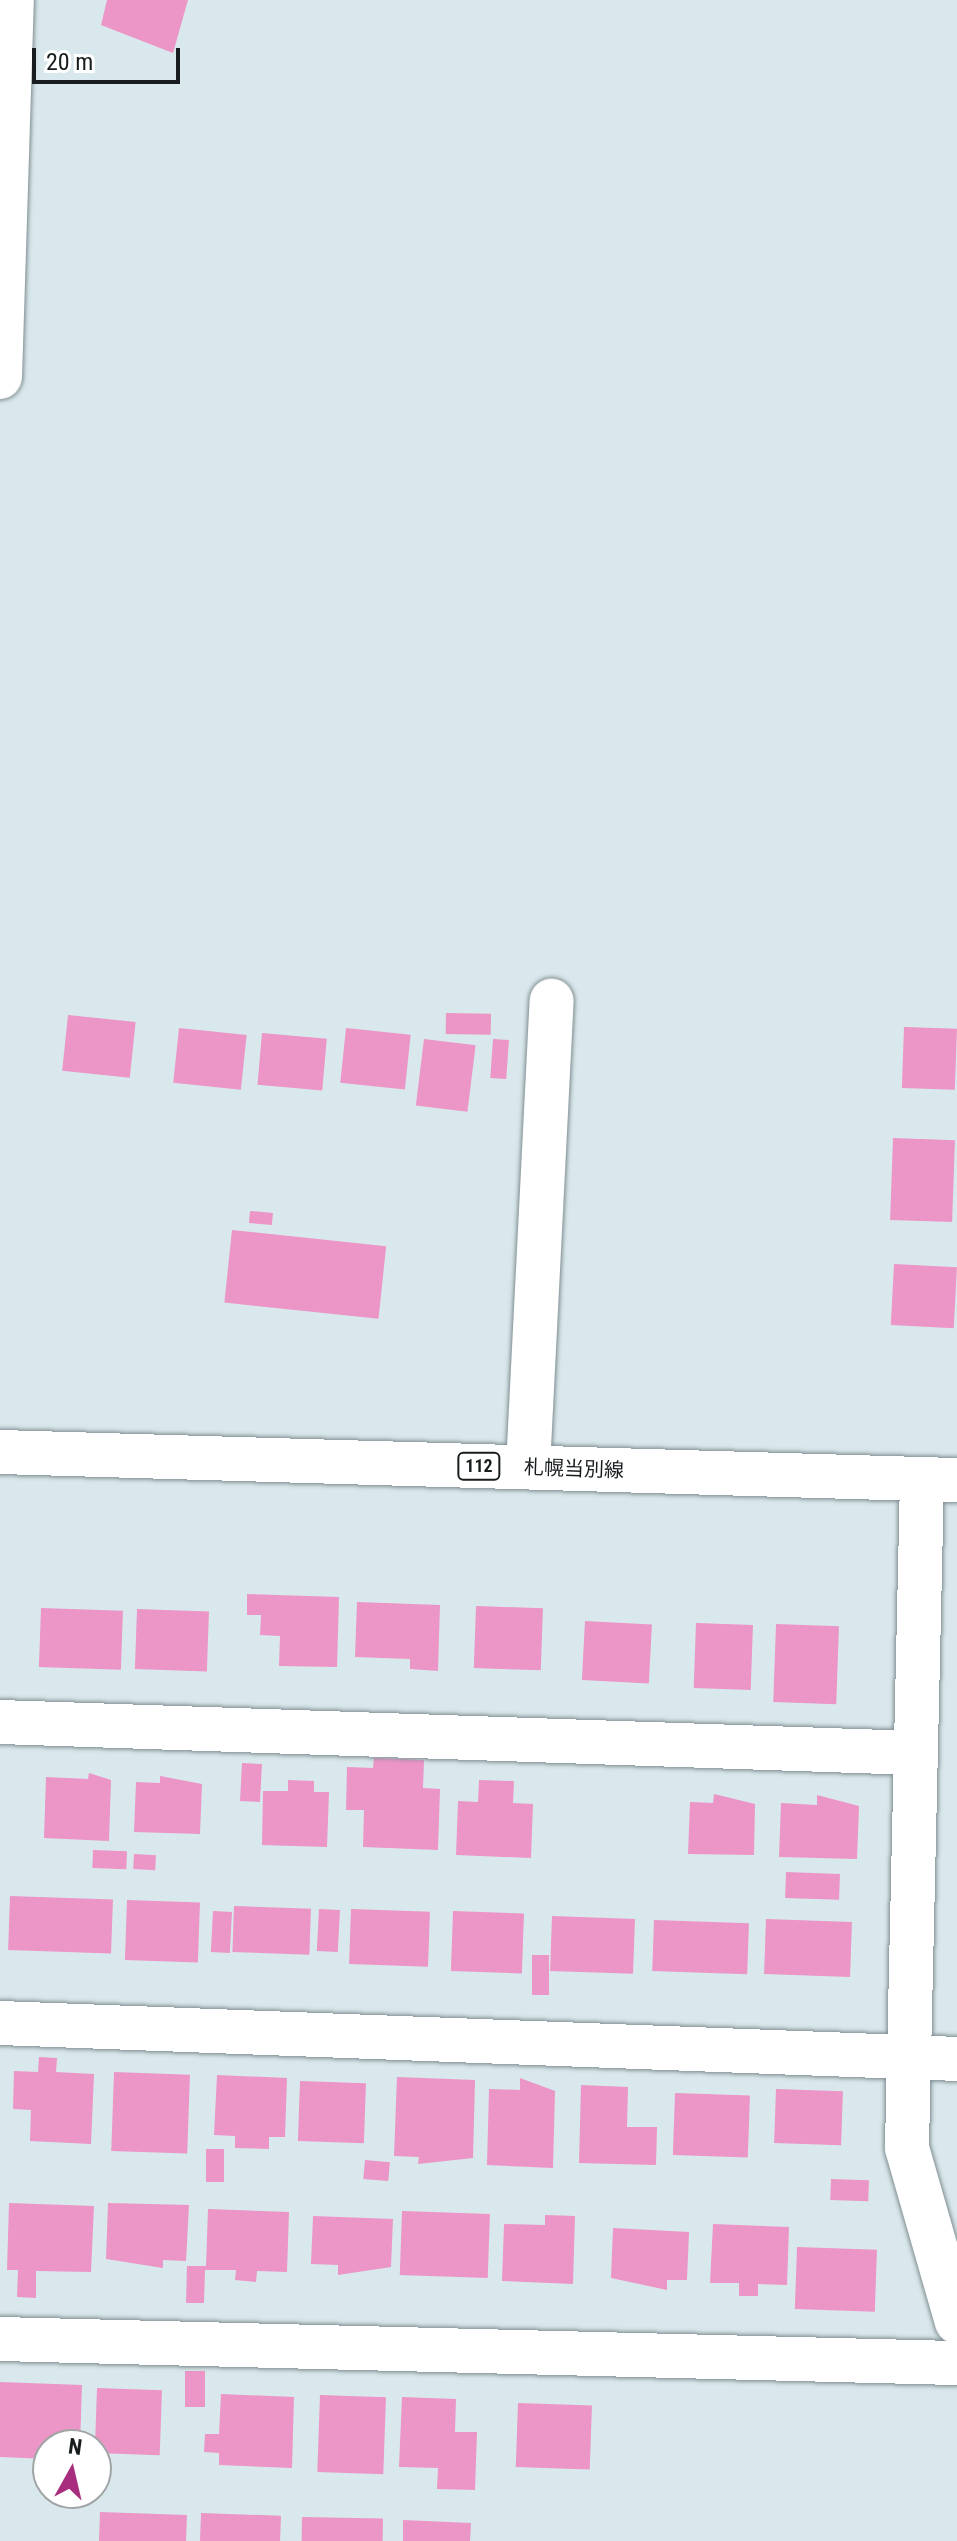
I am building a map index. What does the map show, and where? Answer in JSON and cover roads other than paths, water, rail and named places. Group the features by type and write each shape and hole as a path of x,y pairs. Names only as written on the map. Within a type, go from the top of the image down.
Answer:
{"street":[{"path":"0,377 12,0"},
{"path":"528,1467 552,1001"},
{"name":"札幌当別線","path":"0,1452 940,1480"},
{"path":"940,1480 914,1753 904,2057 907,2148 957,2322"},
{"path":"0,1722 914,1753"},
{"path":"0,2023 957,2059"},
{"path":"0,2339 957,2363"}]}
